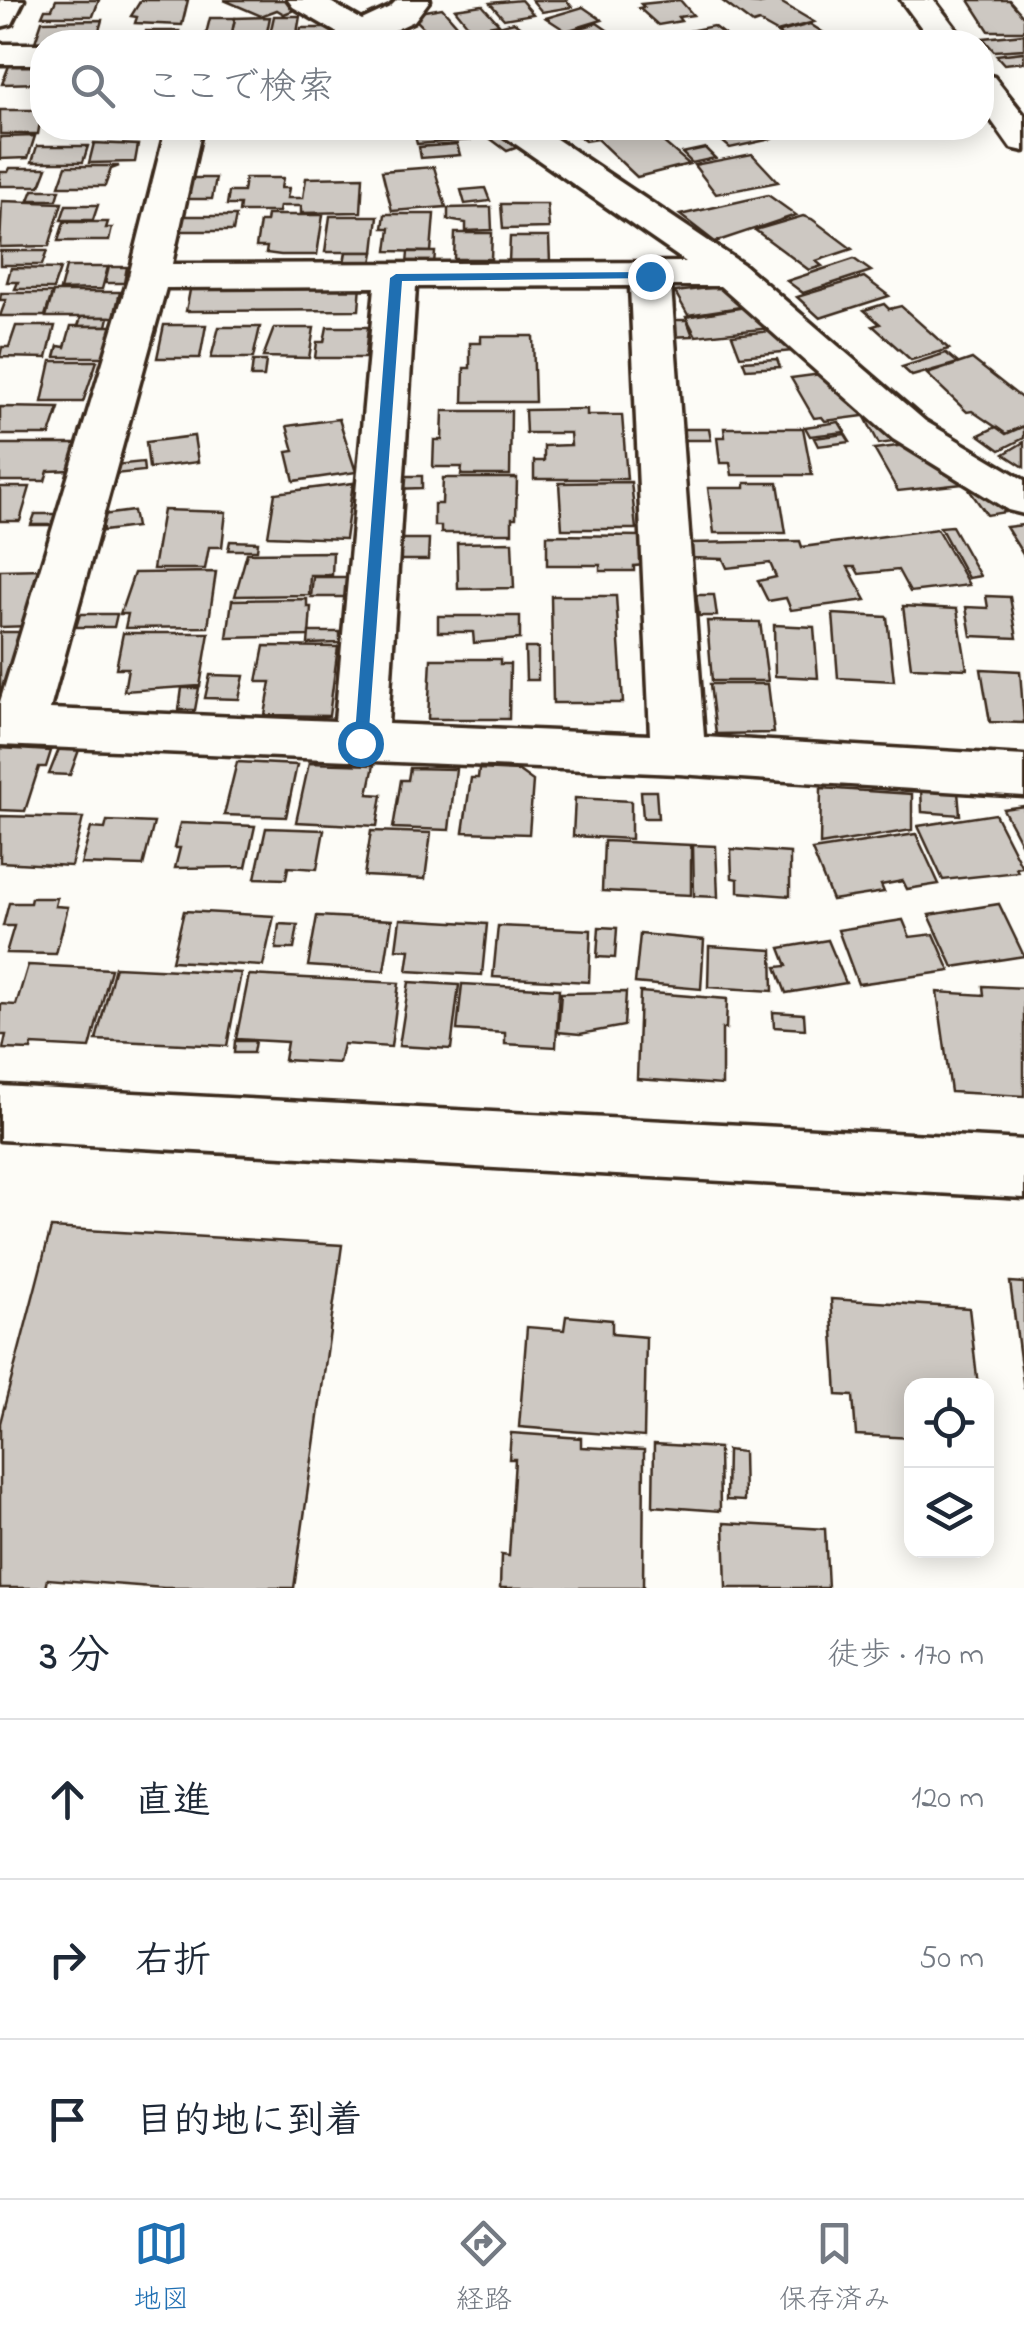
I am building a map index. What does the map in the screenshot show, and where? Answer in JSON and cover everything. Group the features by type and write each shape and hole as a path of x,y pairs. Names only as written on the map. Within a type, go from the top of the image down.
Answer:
{"street":[{"path":"0,17 8,0"},
{"path":"304,0 355,30"},
{"path":"379,30 414,0"},
{"path":"916,0 940,30"},
{"path":"0,54 30,54"},
{"path":"994,100 1023,138"},
{"path":"181,140 149,276 9,727 678,756 1024,776"},
{"path":"535,140 730,274 909,430 1024,500"},
{"path":"149,276 730,274"},
{"path":"650,276 678,756"},
{"path":"360,743 396,278"},
{"path":"0,1113 1024,1168"}],"building":[{"path":"56,0 99,0 93,16 42,16"},
{"path":"141,0 188,0 182,25 135,23 137,17 131,16"},
{"path":"224,0 289,0 302,7 261,16"},
{"path":"521,0 533,14 504,19 490,3"},
{"path":"532,0 566,0 572,7 542,12"},
{"path":"680,0 693,15 678,17 681,21 658,25 639,8 644,7 641,4"},
{"path":"721,0 760,4 777,0 814,22 784,30 773,30 759,22 753,24"},
{"path":"969,0 1009,0 1024,17 1024,31 988,30"},
{"path":"482,5 499,24 471,29 455,9"},
{"path":"583,7 602,20 564,30 546,18"},
{"path":"442,8 461,30 426,30 413,13"},
{"path":"274,16 300,16 298,30 271,30"},
{"path":"270,17 267,30 232,30 235,18"},
{"path":"210,18 235,18 232,30 207,30"},
{"path":"102,20 99,30 39,30 42,21"},
{"path":"514,22 524,30 483,30"},
{"path":"597,23 607,30 574,30"},
{"path":"810,24 819,30 788,30"},
{"path":"336,28 339,30 301,30"},
{"path":"1024,34 1024,49 994,51 994,37"},
{"path":"1024,52 1024,62 1004,64 996,55"},
{"path":"30,62 30,83 2,84 10,63"},
{"path":"0,110 30,110 30,134 0,134"},
{"path":"30,136 34,140 28,158 0,159 0,137"},
{"path":"416,140 470,140 417,144"},
{"path":"492,140 521,140 527,144 507,151"},
{"path":"598,140 661,140 689,164 637,177"},
{"path":"721,140 766,140 730,148"},
{"path":"94,143 138,145 135,162 89,163"},
{"path":"457,144 460,155 421,158 419,147"},
{"path":"37,146 88,146 83,162 32,162"},
{"path":"705,148 715,158 692,163 682,153"},
{"path":"752,154 778,182 716,194 694,165"},
{"path":"66,166 119,166 111,169 105,186 59,186"},
{"path":"434,167 446,207 392,211 382,171"},
{"path":"10,168 47,168 40,186 0,186 0,172"},
{"path":"363,177 361,212 301,213 301,206 280,206 279,212 239,212 240,205 227,205 229,192 243,192 245,178 283,178 281,188 289,188 287,198 303,198 306,178"},
{"path":"184,178 216,178 212,199 179,199"},
{"path":"485,188 490,201 465,204 461,190"},
{"path":"33,190 60,190 57,200 29,200"},
{"path":"768,195 796,215 715,242 680,215"},
{"path":"2,201 62,203 49,246 0,247"},
{"path":"501,204 547,204 549,228 503,229"},
{"path":"66,205 98,205 93,220 61,220"},
{"path":"491,207 492,230 466,231 466,223 448,220 448,208"},
{"path":"385,214 434,214 431,252 387,251 390,228 383,228"},
{"path":"267,215 323,215 317,255 281,255 266,253 267,247 256,247 260,222 266,222"},
{"path":"177,216 236,216 233,231 173,231"},
{"path":"330,216 378,216 374,252 325,252"},
{"path":"803,216 852,249 816,261 822,266 809,270 755,230"},
{"path":"64,222 108,222 106,228 112,228 109,241 58,241"},
{"path":"455,233 492,233 491,259 454,259"},
{"path":"510,237 549,237 550,262 509,262"},
{"path":"0,251 47,251 42,265 0,265"},
{"path":"346,252 374,252 372,263 344,263"},
{"path":"408,252 435,252 434,264 407,264"},
{"path":"854,259 871,271 803,293 787,281"},
{"path":"66,267 108,267 102,289 60,290"},
{"path":"109,267 127,267 124,283 105,283"},
{"path":"11,268 60,269 53,289 15,289 18,282 7,282"},
{"path":"864,277 889,296 820,318 797,297"},
{"path":"361,284 359,310 186,311 191,285"},
{"path":"734,285 747,306 688,315 675,292"},
{"path":"53,292 120,292 114,317 46,317"},
{"path":"1,293 52,293 45,316 0,316 6,300 0,300"},
{"path":"884,304 889,309 901,306 949,349 911,360 873,326 880,324 864,310"},
{"path":"757,305 771,328 696,336 686,317"},
{"path":"81,317 109,317 107,326 78,326"},
{"path":"663,320 687,320 693,336 665,337"},
{"path":"164,325 206,325 200,358 157,358"},
{"path":"16,326 55,326 47,358 0,357 2,347 9,347"},
{"path":"71,326 112,326 103,357 55,357 58,346 65,347"},
{"path":"219,327 260,327 253,358 211,358"},
{"path":"327,327 368,327 365,358 315,358 317,342 324,342"},
{"path":"274,328 314,328 309,358 263,357"},
{"path":"801,328 824,348 740,356 732,335"},
{"path":"481,336 533,336 535,402 463,402 464,368 470,368 470,343 481,343"},
{"path":"946,353 958,363 912,376 902,367"},
{"path":"777,359 780,367 746,369 743,361"},
{"path":"972,359 1024,400 1024,426 1006,434 972,411 967,412 927,374"},
{"path":"51,361 97,361 83,402 42,402"},
{"path":"253,361 266,361 264,377 251,377"},
{"path":"851,370 886,413 825,421 822,417 814,418 791,378"},
{"path":"0,407 59,408 50,435 0,435"},
{"path":"587,409 587,415 622,415 627,479 534,479 534,461 544,461 544,446 571,445 570,433 526,433 525,410"},
{"path":"443,411 511,411 510,475 461,475 462,467 433,467 434,440 442,440"},
{"path":"912,413 942,435 879,444 866,419"},
{"path":"339,419 356,472 294,481 287,452 294,451 287,426"},
{"path":"839,422 845,432 810,436 805,427"},
{"path":"1024,426 1024,438 1000,450 979,435 996,427 1006,434"},
{"path":"724,428 803,428 812,475 732,475 730,463 720,463 717,437 725,437"},
{"path":"673,429 709,429 711,440 675,440"},
{"path":"845,434 850,442 818,446 814,438"},
{"path":"194,436 198,462 149,468 146,442"},
{"path":"937,441 981,482 898,491 874,449"},
{"path":"1024,442 1024,467 1004,454"},
{"path":"0,444 79,444 72,470 48,471 45,481 0,481"},
{"path":"143,462 144,471 115,474 114,465"},
{"path":"395,476 422,476 422,488 395,489"},
{"path":"443,478 517,478 512,533 441,533 441,526 434,526 434,504 442,504"},
{"path":"631,482 636,529 562,529 559,483"},
{"path":"353,483 345,539 268,536 275,493"},
{"path":"745,483 778,483 786,533 714,533 708,488 745,488"},
{"path":"1014,486 1024,492 1024,509 987,515 970,491"},
{"path":"0,487 30,487 20,521 0,521"},
{"path":"163,510 226,512 222,547 209,547 205,569 153,569"},
{"path":"133,511 136,527 103,531 102,515"},
{"path":"35,514 59,514 56,525 31,525"},
{"path":"1024,525 1024,556 1006,527"},
{"path":"952,526 980,576 968,578 940,527"},
{"path":"937,529 969,585 910,592 898,570 859,574 855,567 848,567 866,600 791,610 786,598 768,601 758,581 776,577 770,563 727,568 723,559 689,558 688,543 800,541 802,547"},
{"path":"547,535 643,536 645,565 634,566 634,571 600,571 600,565 547,565"},
{"path":"398,539 429,539 428,560 396,560"},
{"path":"230,541 258,542 257,550 228,550"},
{"path":"512,542 514,588 458,589 457,543"},
{"path":"333,552 332,575 310,575 309,595 235,596 247,553"},
{"path":"44,569 30,626 0,627 0,570"},
{"path":"216,572 208,627 125,628 128,614 120,614 134,573"},
{"path":"313,577 347,577 345,597 311,597"},
{"path":"696,595 714,595 717,616 699,616"},
{"path":"551,596 616,596 623,703 553,703"},
{"path":"986,596 1010,597 1017,638 971,636 966,607 988,608"},
{"path":"307,599 307,607 311,607 309,636 227,638 232,600"},
{"path":"903,606 957,609 967,669 911,667"},
{"path":"80,614 117,614 114,627 76,627"},
{"path":"833,614 887,617 894,681 838,678"},
{"path":"438,616 520,616 520,639 474,643 473,632 438,632"},
{"path":"707,621 760,622 768,681 712,681"},
{"path":"774,625 814,627 818,678 775,676"},
{"path":"0,632 27,632 0,697"},
{"path":"309,632 340,632 340,643 308,644"},
{"path":"123,633 209,633 200,686 124,691 128,668 116,668"},
{"path":"264,646 338,647 329,716 265,715 271,682 257,682"},
{"path":"525,648 538,648 538,680 526,680"},
{"path":"431,659 500,659 500,664 510,664 509,719 428,719"},
{"path":"981,669 1020,671 1024,723 990,722"},
{"path":"210,675 244,676 239,699 205,698"},
{"path":"710,684 768,684 774,733 716,734"},
{"path":"182,688 199,688 195,710 179,710"},
{"path":"0,748 51,751 46,767 39,767 25,811 0,810"},
{"path":"59,749 79,750 70,775 49,774"},
{"path":"237,762 297,765 286,817 224,815"},
{"path":"309,763 374,765 368,794 382,795 377,826 296,822"},
{"path":"410,768 456,769 449,830 393,828 401,780 408,780"},
{"path":"479,769 519,771 533,781 529,834 463,832 471,778 478,778"},
{"path":"821,788 912,794 912,830 820,845"},
{"path":"921,789 958,792 960,815 922,812"},
{"path":"641,791 656,791 658,818 643,818"},
{"path":"575,798 631,801 631,839 573,836"},
{"path":"1024,806 1024,849 1003,809"},
{"path":"995,814 1022,867 1016,868 1018,872 943,880 918,826"},
{"path":"0,816 83,818 71,866 0,862"},
{"path":"107,821 154,823 143,866 81,864 91,828 105,829"},
{"path":"180,823 255,826 246,867 175,868 180,848 174,848"},
{"path":"266,828 324,830 317,869 288,867 286,879 255,878"},
{"path":"371,831 431,833 425,879 364,876"},
{"path":"916,834 939,884 907,889 903,881 881,885 884,892 832,900 812,850"},
{"path":"604,841 691,845 691,895 602,891"},
{"path":"693,845 716,846 718,897 694,896"},
{"path":"731,849 790,853 790,896 738,892 738,879 732,878"},
{"path":"31,898 57,898 55,906 68,907 56,954 6,953 14,926 3,926 9,903 30,903"},
{"path":"999,904 1024,956 953,967 929,915"},
{"path":"184,911 274,916 263,966 172,961"},
{"path":"317,916 392,920 384,971 308,966"},
{"path":"400,919 487,924 482,975 407,971 410,950 396,949"},
{"path":"903,920 910,937 934,934 950,971 858,984 838,930"},
{"path":"279,924 298,925 294,949 276,949"},
{"path":"498,926 591,930 589,982 493,977"},
{"path":"599,927 617,928 615,958 597,957"},
{"path":"640,934 704,940 701,989 635,983"},
{"path":"828,940 846,983 786,993 776,967 787,966 780,948"},
{"path":"709,946 772,950 773,991 708,987"},
{"path":"28,965 111,969 90,1048 32,1045 31,1050 3,1049 6,1035 0,1035 1,1004 16,1005"},
{"path":"115,967 241,973 227,1046 96,1040"},
{"path":"249,975 399,983 391,1047 343,1044 339,1063 284,1060 287,1042 236,1039"},
{"path":"409,982 459,985 451,1049 399,1046"},
{"path":"462,984 559,989 556,1047 505,1044 505,1033 457,1030"},
{"path":"983,986 1024,988 1024,1096 951,1092 937,992 984,995"},
{"path":"626,992 624,1026 580,1034 558,1032 561,993"},
{"path":"640,992 727,999 726,1029 722,1029 722,1085 637,1079"},
{"path":"773,1012 804,1014 805,1029 774,1027"},
{"path":"235,1041 255,1041 253,1053 234,1053"},
{"path":"51,1228 342,1245 294,1588 164,1588 48,1579 46,1588 0,1588 0,1423"},
{"path":"1010,1282 1024,1283 1024,1389"},
{"path":"831,1299 969,1308 977,1378 904,1378 904,1438 856,1435 853,1396 837,1395"},
{"path":"566,1316 612,1320 612,1334 646,1337 644,1437 519,1427 527,1327 564,1330"},
{"path":"511,1433 581,1438 581,1447 644,1450 643,1588 500,1588 501,1555 509,1556 515,1459 509,1459"},
{"path":"654,1444 719,1448 720,1511 653,1506"},
{"path":"727,1450 743,1452 744,1501 726,1500"},
{"path":"724,1523 825,1529 828,1588 726,1588"}],"route":[{"path":"360,743 396,278 650,276"}]}
